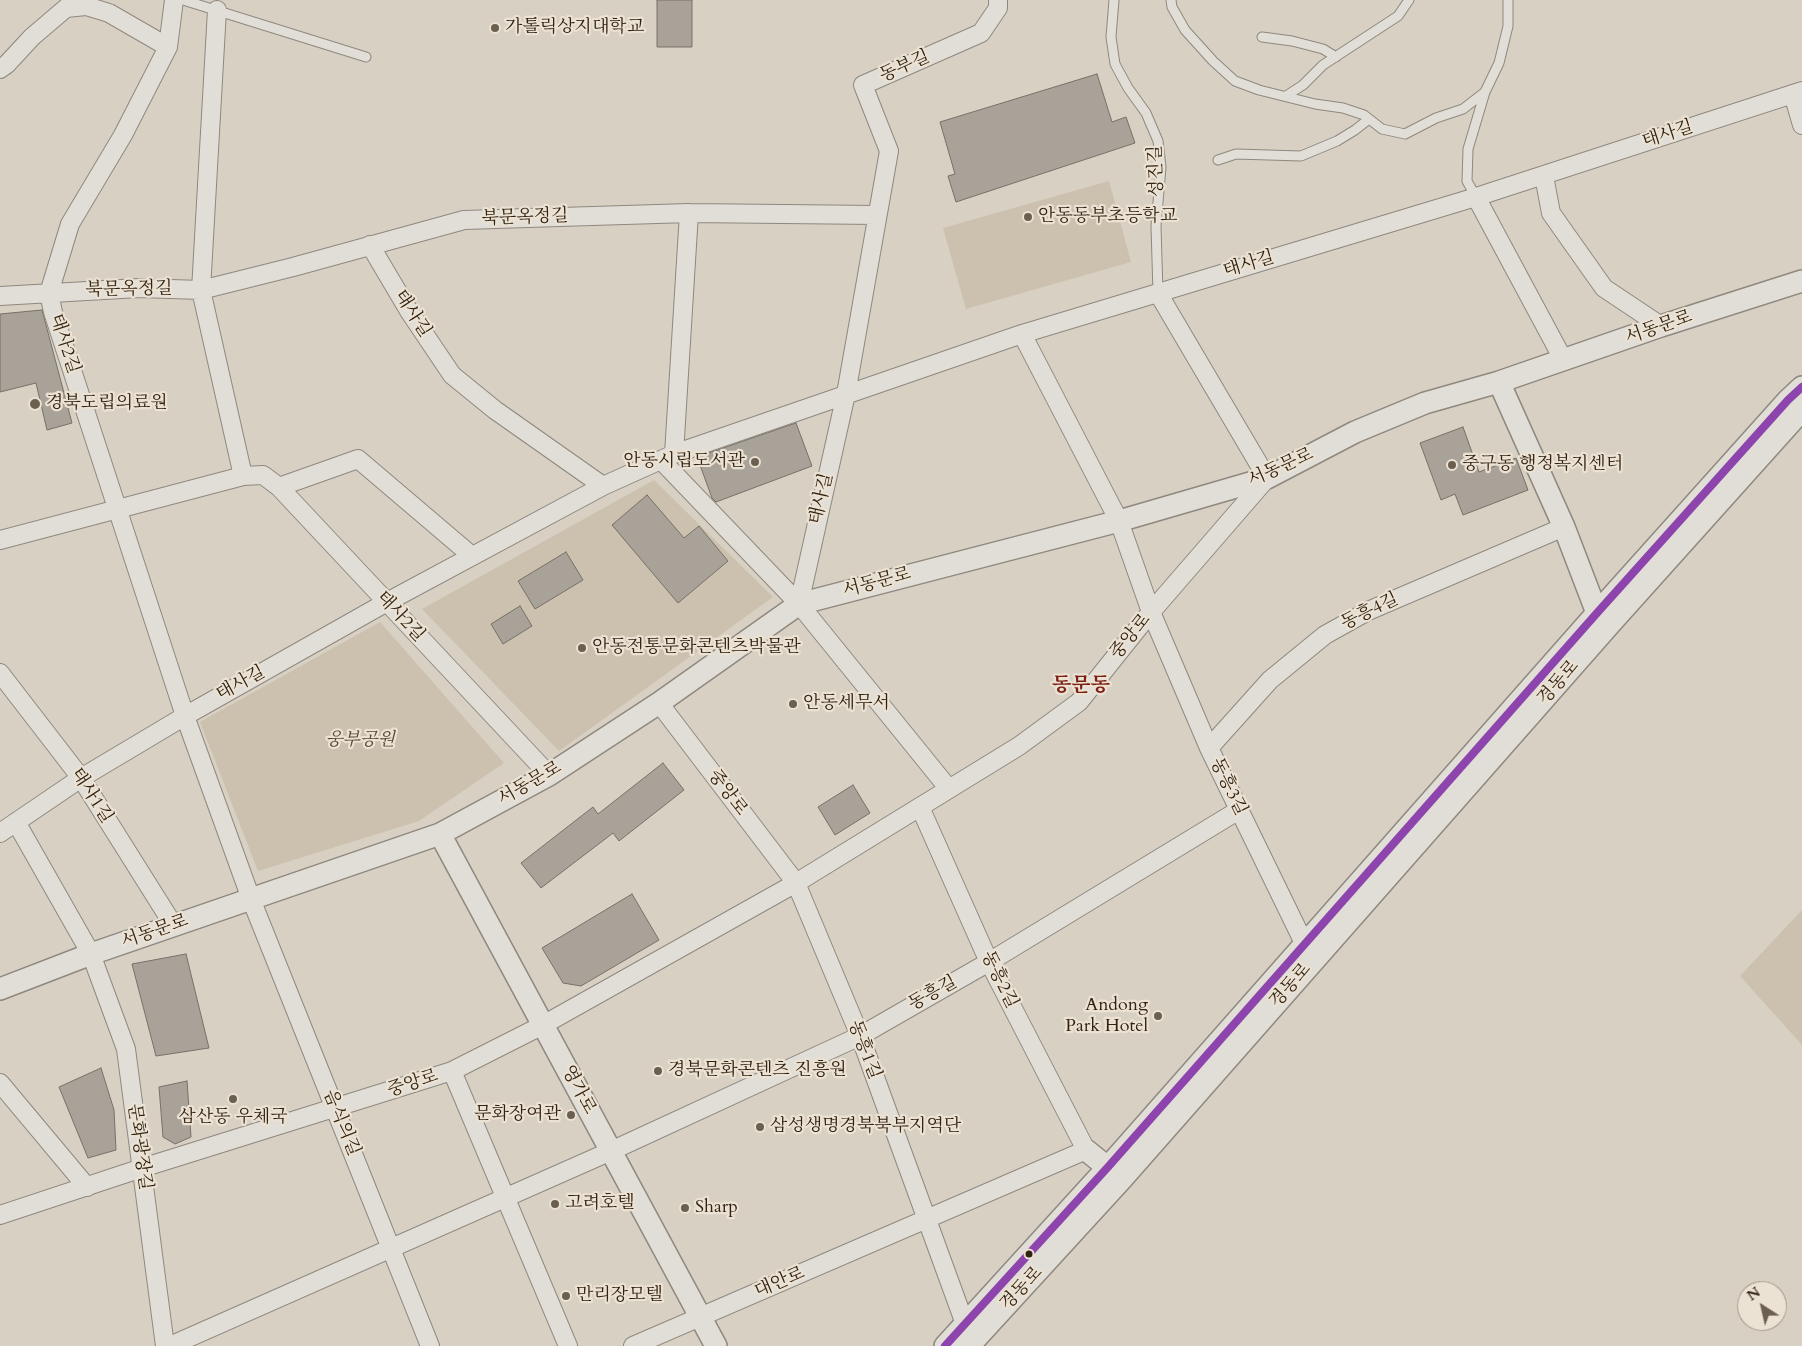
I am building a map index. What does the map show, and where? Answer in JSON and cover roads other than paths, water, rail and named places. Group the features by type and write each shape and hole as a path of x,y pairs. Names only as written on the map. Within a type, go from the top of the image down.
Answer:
{"street":[{"path":"49,293 70,224 123,135 168,47 174,0"},
{"name":"동부길","path":"877,215 889,151 863,85 981,33 998,8 998,0"},
{"path":"0,69 32,37 66,8 86,6 109,13 168,47"},
{"path":"217,10 201,290 243,476"},
{"name":"태사길","path":"0,833 81,778 185,716 387,602 602,486 668,458 846,394 1022,334 1544,176 1798,92 1802,125"},
{"path":"1544,176 1551,213 1604,288 1661,326"},
{"path":"1476,197 1564,361"},
{"path":"689,213 668,458 799,604 949,789"},
{"name":"북문옥정길","path":"0,296 139,288 201,290 464,220 689,213 877,215"},
{"path":"846,394 877,215"},
{"name":"태사길","path":"370,245 408,311 452,374 495,410 602,486"},
{"name":"서동문로","path":"0,989 91,954 440,834 549,775 659,703 799,604 1119,521 1268,478 1355,432 1425,403 1564,361 1661,326 1802,281"},
{"path":"1158,292 1268,478"},
{"name":"태사2길","path":"49,293 53,312 118,509"},
{"path":"1022,334 1119,521"},
{"path":"1499,382 1604,618"},
{"name":"경동로","path":"969,1346 1115,1173 1604,618 1799,404 1802,382"},
{"name":"태사길","path":"799,604 846,394"},
{"path":"280,487 358,459 472,556"},
{"name":"태사2길","path":"0,540 243,476 263,475 280,487 549,775"},
{"name":"중앙로","path":"0,1215 142,1168 452,1071 543,1025 796,883 1019,746 1078,702 1151,612 1268,478"},
{"name":"음식의길","path":"118,509 185,716 251,899 430,1346"},
{"name":"동흥3길","path":"1119,521 1151,612 1209,748 1312,950"},
{"name":"동흥4길","path":"1209,748 1270,680 1325,634 1368,611 1564,527"},
{"name":"태사1길","path":"0,673 81,778 174,926"},
{"name":"중앙로","path":"659,703 796,883"},
{"name":"동흥2길","path":"920,807 989,962 1086,1150"},
{"name":"동흥길","path":"170,1346 611,1151 860,1036 989,962 1239,810"},
{"path":"16,822 91,954"},
{"name":"영가로","path":"440,834 716,1346"},
{"name":"동흥1길","path":"796,883 860,1036 927,1219"},
{"name":"문화광장길","path":"91,954 126,1049 165,1346"},
{"path":"452,1071 568,1346"},
{"path":"0,1083 87,1187"},
{"path":"1086,1150 1115,1173"},
{"name":"대안로","path":"633,1346 1086,1150"},
{"name":"경동로","path":"944,1346 1115,1173"},
{"path":"927,1219 965,1324"}],"lane":[{"path":"183,0 366,57"},
{"name":"성진길","path":"1114,0 1112,36 1115,64 1128,88 1146,113 1158,140 1161,167 1156,226 1158,292"},
{"path":"1171,0 1172,7 1185,30 1213,61 1235,81 1259,90 1316,104 1343,108 1364,115 1382,130 1405,134 1436,118 1463,109 1485,92"},
{"path":"1286,96 1303,85 1323,65 1398,16 1409,0"},
{"path":"1476,197 1467,181 1468,149 1485,92 1499,63 1508,26 1508,0"},
{"path":"1262,37 1292,41 1323,49 1336,57"},
{"path":"1218,160 1236,154 1300,156 1337,141 1369,119"}],"place":[{"name":"가톨릭상지대학교","path":"495,28"},
{"name":"안동동부초등학교","path":"1028,217"},
{"name":"경북도립의료원","path":"35,404"},
{"name":"안동시립도서관","path":"755,462"},
{"name":"중구동 행정복지센터","path":"1452,465"},
{"name":"안동전통문화콘텐츠박물관","path":"582,648"},
{"name":"안동세무서","path":"793,704"},
{"name":"Andong Park Hotel","path":"1158,1016"},
{"name":"경북문화콘텐츠 진흥원","path":"658,1071"},
{"name":"삼산동 우체국","path":"233,1099"},
{"name":"문화장여관","path":"571,1115"},
{"name":"삼성생명경북북부지역단","path":"760,1127"},
{"name":"고려호텔","path":"555,1204"},
{"name":"Sharp","path":"685,1208"},
{"name":"만리장모텔","path":"566,1296"}],"district":[{"name":"동문동","path":"1081,686"}],"park label":[{"name":"웅부공원","path":"360,741"}]}
